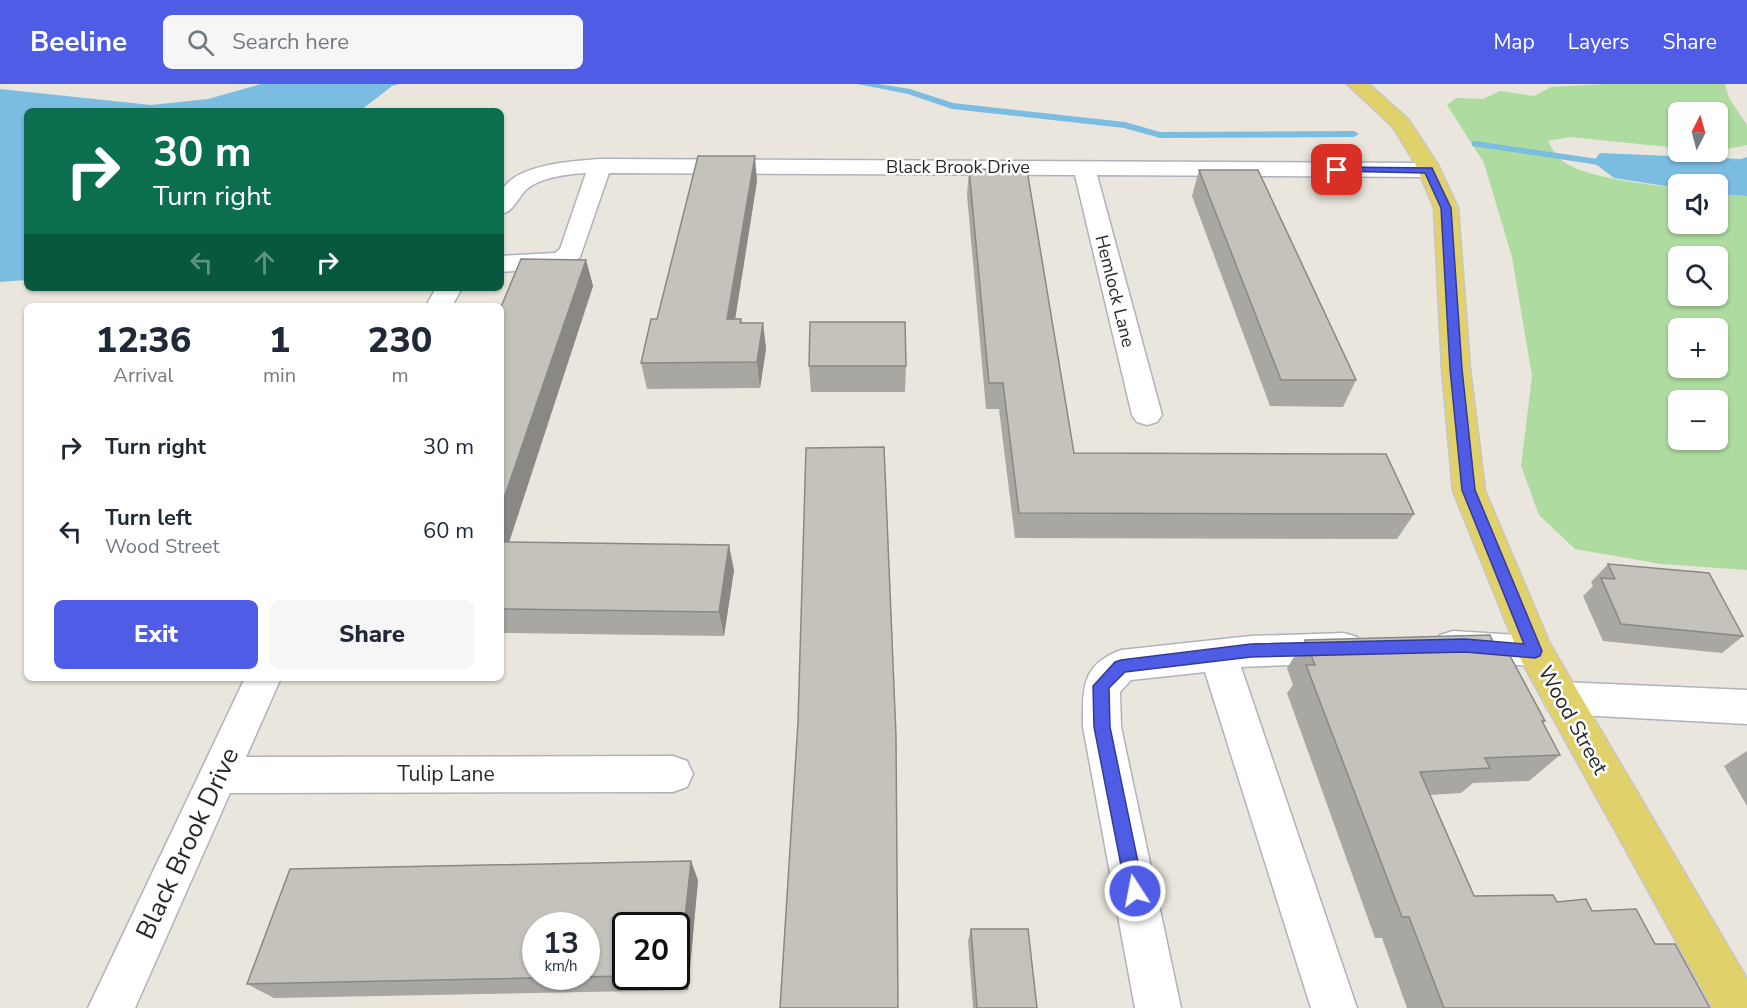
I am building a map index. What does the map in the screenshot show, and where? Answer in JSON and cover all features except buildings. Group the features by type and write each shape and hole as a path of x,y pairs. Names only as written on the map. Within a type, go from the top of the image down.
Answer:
{"main road":[{"name":"Wood Street","path":"1357,84 1401,123 1429,170 1446,208 1456,369 1469,490 1535,651 1738,1008"}],"street":[{"name":"Black Brook Drive","path":"504,203 520,183 560,168 600,166 1429,170"},
{"path":"504,264 562,260 571,252 600,166"},
{"name":"Hemlock Lane","path":"1083,167 1147,416"},
{"path":"1423,647 1465,646 1535,651"},
{"path":"1158,1008 1102,727 1101,686 1121,666 1251,651 1377,648"},
{"path":"1218,654 1334,1008"},
{"name":"Black Brook Drive","path":"111,1008 262,681"},
{"path":"1561,698 1747,707"},
{"name":"Tulip Lane","path":"218,775 673,774"}],"green space":[{"path":"1605,84 1725,84 1729,98 1747,125 1747,145 1728,149 1728,102 1668,102 1668,147 1570,137 1548,141 1558,157 1581,170 1614,179 1668,187 1668,234 1728,234 1728,195 1747,196 1747,570 1661,564 1575,549 1539,515 1521,466 1532,376 1512,257 1484,163 1447,105 1456,98 1483,99 1500,91 1534,96 1551,87"}],"water":[{"path":"261,84 399,84 392,86 364,108 24,108 24,280 0,282 0,89 151,105 208,99"},
{"path":"1600,153 1668,156 1668,162 1728,162 1728,158 1747,157 1747,196 1728,195 1728,174 1668,174 1668,186 1614,178 1593,162"}],"waterway":[{"path":"862,84 910,92 952,106 1125,125 1160,135 1354,134"},
{"path":"1475,144 1612,164"}],"route":[{"path":"1135,891 1102,727 1101,686 1121,666 1251,651 1465,646 1535,651 1469,490 1456,369 1446,208 1429,170 1337,170"}]}
